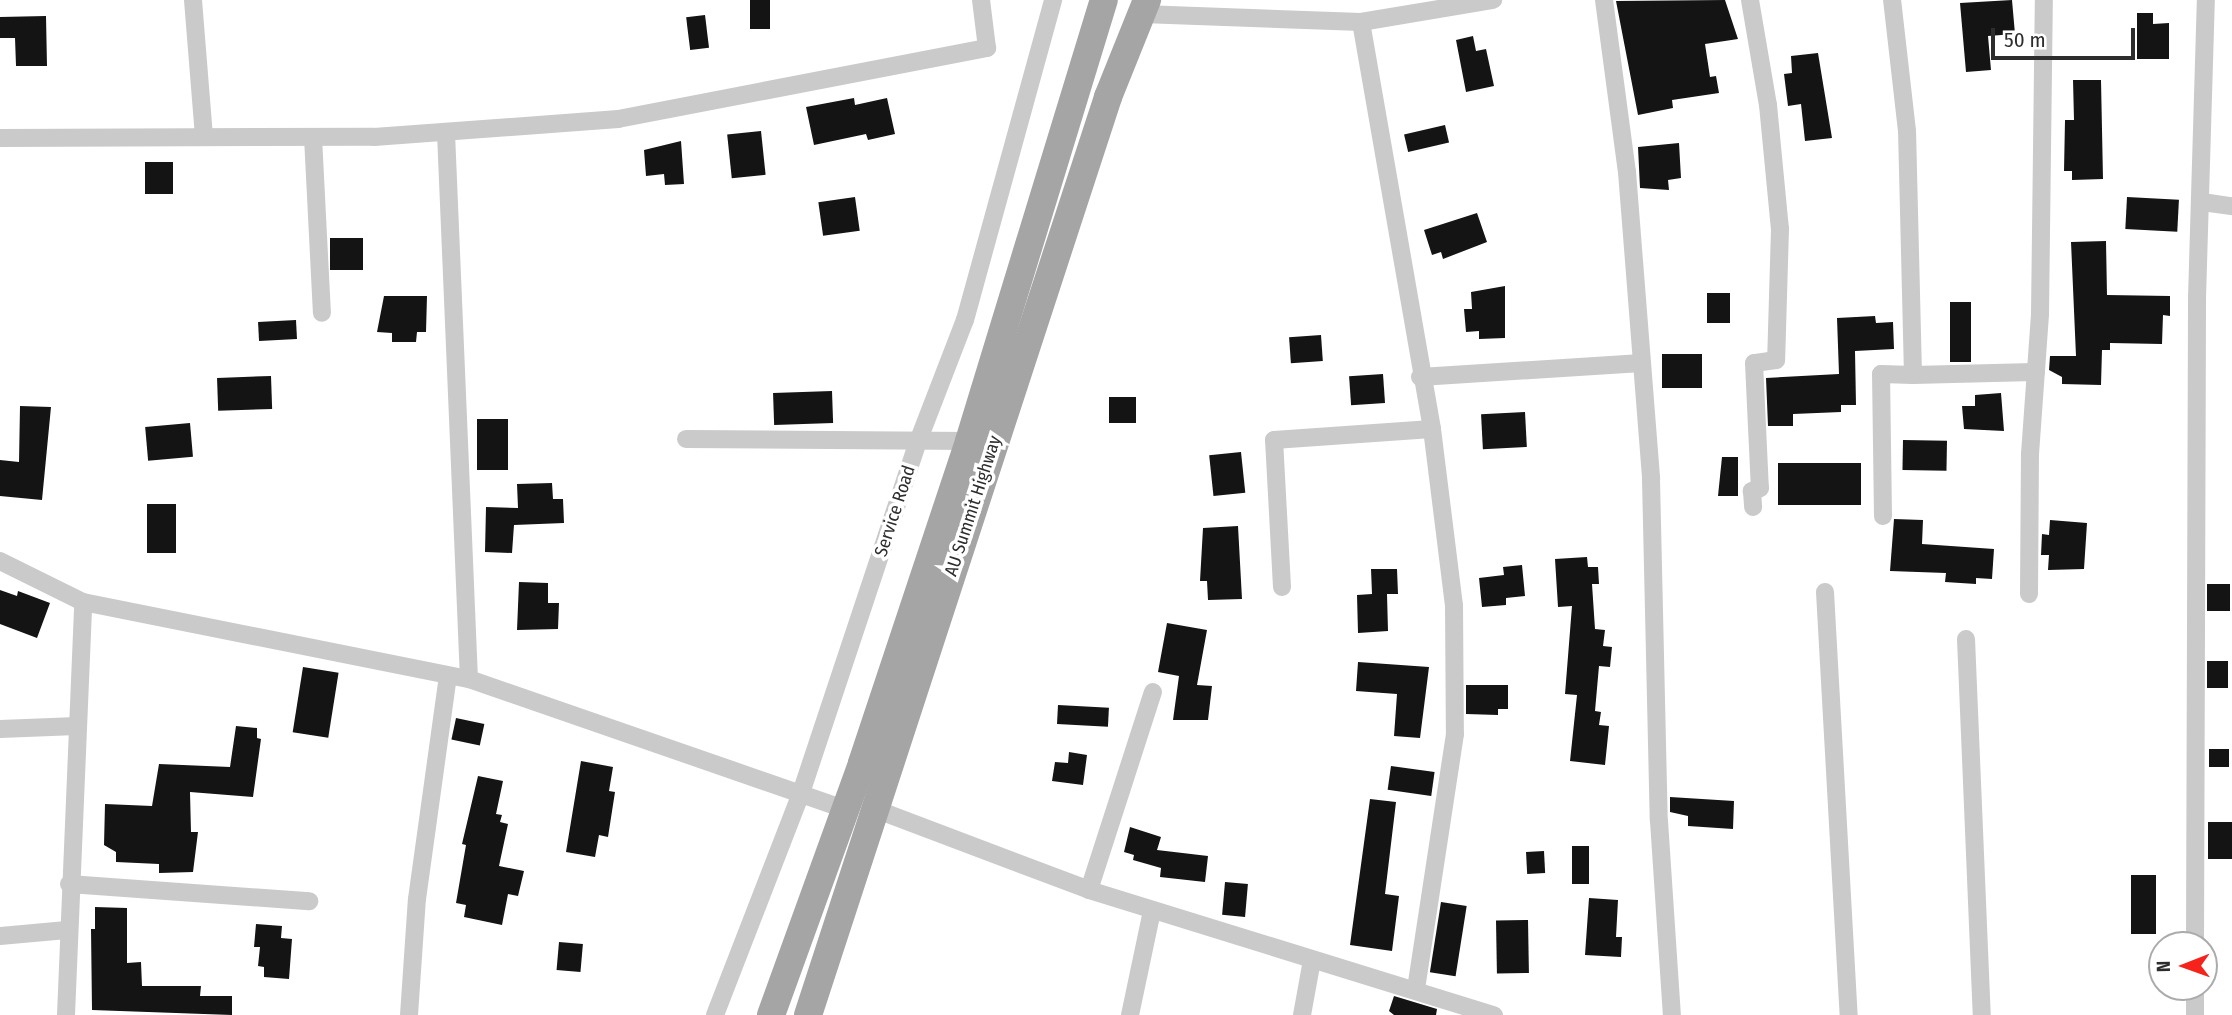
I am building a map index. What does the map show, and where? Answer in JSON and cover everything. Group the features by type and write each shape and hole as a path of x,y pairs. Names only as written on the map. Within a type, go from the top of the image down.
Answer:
{"main road":[{"name":"AU Summit Highway","path":"771,1015 845,809 969,441 1104,0"},
{"name":"AU Summit Highway","path":"808,1015 1108,97 1145,7"}],"street":[{"path":"193,0 204,136"},
{"path":"0,138 313,137 446,133 618,119 988,48 981,0"},
{"name":"Service Road","path":"715,1015 801,793 919,439 965,320 1053,0"},
{"path":"1145,7 1361,22 1493,0"},
{"path":"1604,0 1627,172 1651,479 1659,821 1672,1015"},
{"path":"1750,0 1768,105 1780,229 1776,360 1754,363 1760,488 1752,491 1752,507"},
{"path":"1892,0 1907,131 1913,375"},
{"path":"2029,594 2044,0"},
{"path":"2195,931 2197,298 2206,0"},
{"path":"1361,22 1420,377 1432,429 1454,604 1455,734 1416,990"},
{"path":"446,133 469,679"},
{"path":"313,137 322,313"},
{"path":"2202,202 2232,206"},
{"path":"1420,377 1643,363"},
{"path":"1883,516 1881,374 2036,372"},
{"path":"1282,587 1275,440 1432,429"},
{"path":"686,439 969,441"},
{"path":"0,561 83,602 469,679 845,809"},
{"path":"1825,592 1849,1015"},
{"path":"66,1015 67,930 83,602"},
{"path":"1966,639 1982,1015"},
{"path":"409,1015 418,886 447,676"},
{"path":"1089,890 1153,692"},
{"path":"0,729 78,726"},
{"path":"875,809 1152,911 1416,990 1464,1011 1494,1015"},
{"path":"69,884 309,901"},
{"path":"1130,1015 1152,911"},
{"path":"0,936 67,930"},
{"path":"1302,1015 1312,960"}],"building":[{"path":"750,0 770,0 770,29 750,29"},
{"path":"1725,0 1738,39 1705,44 1710,77 1716,76 1719,93 1672,100 1673,108 1638,115 1616,1"},
{"path":"2012,0 2015,34 1988,36 1991,70 1966,72 1960,3"},
{"path":"2137,13 2153,13 2153,24 2169,23 2169,59 2137,59"},
{"path":"705,15 709,48 690,50 686,17"},
{"path":"46,16 47,66 16,66 15,38 0,38 0,17"},
{"path":"1473,36 1476,51 1486,49 1494,86 1466,92 1456,40"},
{"path":"1818,53 1832,138 1805,141 1801,104 1788,106 1784,74 1792,73 1791,56"},
{"path":"2073,80 2101,80 2103,179 2072,180 2072,171 2064,171 2065,120 2074,120"},
{"path":"854,98 855,105 887,98 895,134 868,140 866,134 814,145 806,107"},
{"path":"1445,125 1449,143 1408,152 1404,134"},
{"path":"761,131 766,175 732,178 727,135"},
{"path":"681,141 684,184 665,185 664,174 646,176 644,150"},
{"path":"1679,143 1681,178 1668,180 1669,190 1640,188 1638,147"},
{"path":"145,162 173,162 173,194 145,194"},
{"path":"855,197 860,231 823,236 818,202"},
{"path":"2127,197 2179,200 2177,232 2125,229"},
{"path":"1477,213 1487,242 1443,259 1441,252 1432,255 1424,230"},
{"path":"330,238 363,238 363,270 330,270"},
{"path":"2106,241 2107,295 2170,296 2170,316 2163,315 2162,344 2110,343 2110,350 2102,350 2101,385 2062,384 2062,377 2049,370 2050,356 2076,356 2071,242"},
{"path":"1505,286 1505,338 1479,339 1479,331 1466,332 1464,309 1472,309 1471,292"},
{"path":"1707,293 1730,293 1730,323 1707,323"},
{"path":"384,296 427,296 426,332 417,332 416,342 392,342 392,333 377,332"},
{"path":"1950,302 1971,302 1971,362 1950,362"},
{"path":"1875,316 1876,323 1893,322 1894,349 1855,351 1856,405 1841,405 1841,412 1793,414 1793,426 1768,426 1766,378 1839,374 1837,318"},
{"path":"296,320 297,339 259,341 258,322"},
{"path":"1321,335 1323,361 1291,363 1289,337"},
{"path":"1662,354 1702,354 1702,388 1662,388"},
{"path":"1383,374 1385,403 1351,405 1349,376"},
{"path":"271,376 272,409 218,411 217,378"},
{"path":"832,391 833,423 774,425 773,393"},
{"path":"2001,393 2004,431 1964,429 1962,406 1975,406 1975,395"},
{"path":"1109,397 1136,397 1136,423 1109,423"},
{"path":"20,406 51,407 42,500 0,496 0,460 19,462"},
{"path":"1525,412 1527,447 1483,449 1481,414"},
{"path":"477,419 508,419 508,470 477,470"},
{"path":"190,423 193,457 148,461 145,427"},
{"path":"1903,440 1947,441 1946,471 1902,470"},
{"path":"1241,452 1245,493 1213,496 1209,455"},
{"path":"1722,457 1738,457 1738,496 1718,496"},
{"path":"1778,463 1861,463 1861,505 1778,505"},
{"path":"552,483 553,499 563,499 564,523 514,525 512,553 485,552 486,507 518,508 517,484"},
{"path":"147,504 176,504 176,553 147,553"},
{"path":"1894,519 1923,520 1922,544 1994,549 1992,579 1976,578 1976,584 1945,582 1946,573 1890,571"},
{"path":"2050,520 2087,523 2084,569 2048,570 2049,555 2041,555 2042,534 2049,535"},
{"path":"1238,526 1242,599 1208,600 1207,581 1200,581 1203,528"},
{"path":"1587,557 1588,567 1598,567 1599,584 1592,584 1595,629 1605,630 1603,646 1612,647 1610,667 1599,666 1595,711 1601,712 1599,725 1609,726 1605,765 1570,761 1577,695 1565,694 1572,606 1558,607 1555,559"},
{"path":"1522,565 1525,596 1506,598 1506,605 1482,607 1479,578 1504,575 1503,567"},
{"path":"1371,569 1397,569 1398,594 1387,594 1388,631 1358,633 1357,595 1372,594"},
{"path":"519,582 548,583 548,603 559,603 558,629 517,630"},
{"path":"2207,584 2230,584 2230,611 2207,611"},
{"path":"0,590 17,596 18,591 50,603 37,638 0,624"},
{"path":"1167,623 1207,630 1197,685 1212,686 1208,720 1173,720 1179,676 1158,672"},
{"path":"2207,661 2228,661 2228,688 2207,688"},
{"path":"1358,662 1429,667 1420,738 1394,736 1397,694 1356,691"},
{"path":"303,667 339,673 328,738 293,732"},
{"path":"1466,685 1508,685 1508,709 1498,709 1498,715 1466,714"},
{"path":"1058,705 1109,708 1108,727 1057,724"},
{"path":"456,718 484,724 480,746 451,740"},
{"path":"236,726 257,728 257,738 261,739 253,797 190,792 191,832 198,832 193,872 159,873 159,864 116,862 116,852 104,845 105,804 152,806 159,764 230,767"},
{"path":"2209,749 2229,749 2229,767 2209,767"},
{"path":"1069,752 1087,755 1083,785 1052,781 1055,762 1068,763"},
{"path":"581,761 613,767 609,791 615,792 608,837 599,835 595,857 566,852"},
{"path":"1391,766 1435,772 1431,796 1388,790"},
{"path":"478,776 503,781 496,814 502,815 500,822 508,824 499,866 524,871 518,896 508,894 502,925 464,917 466,905 456,903 466,845 462,844"},
{"path":"1670,797 1734,801 1733,829 1688,826 1688,816 1670,812"},
{"path":"1370,799 1396,802 1385,894 1399,896 1392,951 1350,945"},
{"path":"2208,822 2232,822 2232,859 2208,859"},
{"path":"1130,827 1161,837 1157,850 1208,856 1205,882 1160,877 1161,868 1133,860 1134,855 1124,852"},
{"path":"1572,846 1589,846 1589,884 1572,884"},
{"path":"1544,851 1545,873 1527,874 1526,852"},
{"path":"2131,875 2156,875 2156,931 2148,931 2148,934 2131,934"},
{"path":"1225,882 1248,884 1245,917 1222,915"},
{"path":"1589,898 1618,900 1616,937 1622,937 1621,957 1585,955"},
{"path":"1441,902 1467,906 1456,976 1430,972"},
{"path":"95,907 127,908 127,963 141,962 142,986 201,986 200,996 232,996 232,1015 92,1010 91,929 95,929"},
{"path":"1528,920 1529,973 1497,974 1496,921"},
{"path":"256,924 282,926 281,938 292,939 289,979 264,977 264,967 258,966 260,947 254,947"},
{"path":"559,942 583,944 580,972 557,970"},
{"path":"1394,996 1437,1009 1436,1015 1394,1015 1389,1011"}]}
